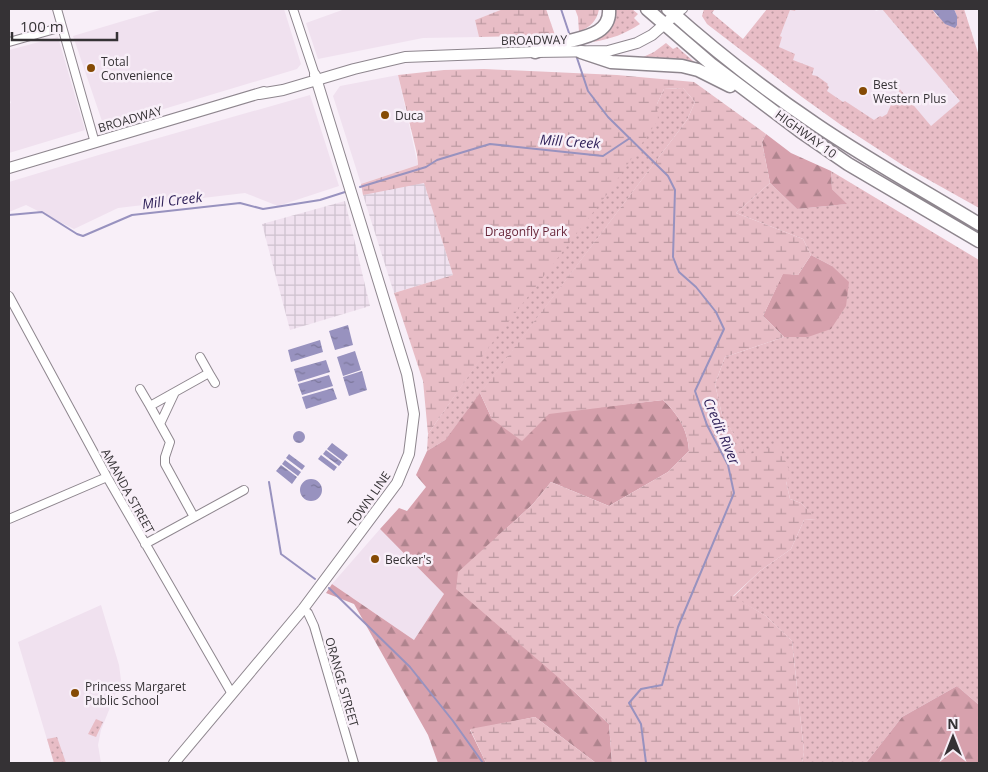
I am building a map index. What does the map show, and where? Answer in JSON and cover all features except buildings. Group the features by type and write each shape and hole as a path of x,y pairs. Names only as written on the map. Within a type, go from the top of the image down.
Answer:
{"highway":[{"path":"535,52 573,46 592,36 607,21 609,9"},
{"name":"HIGHWAY 10","path":"647,9 711,64 800,131 848,164 979,241"},
{"name":"HIGHWAY 10","path":"676,11 738,68 811,121 861,154 979,224"},
{"path":"573,46 611,62 682,66 698,70 756,97"}],"main road":[{"name":"BROADWAY","path":"573,46 608,51 624,48 637,43 665,25 676,11"},
{"name":"BROADWAY","path":"9,168 259,94 283,90 316,77 405,57 442,54 535,52"},
{"name":"TOWN LINE","path":"174,763 218,708 232,694 303,609 397,483 409,454 414,414 407,374 316,77"}],"street":[{"path":"56,9 95,143"},
{"path":"293,9 316,77"},
{"path":"9,42 62,26"},
{"name":"AMANDA STREET","path":"9,296 107,477 232,694"},
{"path":"200,357 215,383"},
{"path":"150,406 209,373"},
{"path":"140,389 170,442 165,457 165,464 194,517"},
{"path":"160,424 174,392"},
{"path":"9,519 107,477"},
{"path":"145,544 244,490"},
{"name":"ORANGE STREET","path":"303,609 314,626 354,763"}],"shaded area":[{"path":"159,9 284,9 301,64 297,69 104,127 73,36"},
{"path":"345,9 503,9 475,20 479,37 423,38 318,59 306,23"},
{"path":"796,9 874,9 876,11 882,9 961,101 929,128 888,129 821,95 793,60 778,48 782,37 780,36 790,10 795,11"},
{"path":"58,37 85,130 9,153 9,104 11,103 9,97 9,50"},
{"path":"398,75 418,165 361,184 333,96 340,86"},
{"path":"310,95 339,186 278,206 245,193 118,208 74,229 26,205 9,212 9,182"},
{"path":"422,176 453,275 394,293 363,195"},
{"path":"345,201 370,306 290,330 262,224"},
{"path":"380,529 444,594 414,640 332,584"},
{"name":"Princess Margaret Public School","path":"101,605 119,665 121,680 101,730 98,745 101,763 54,763 18,642"}],"green space":[{"path":"503,9 546,9 555,35 479,37 475,20"},
{"path":"575,9 599,9 597,17 592,23 579,32 578,17"},
{"path":"615,9 632,9 638,14 634,18 640,24 618,36 593,42 605,33"},
{"path":"704,9 715,9 712,13 743,39 767,9 796,9 795,11 790,10 780,36 782,37 779,47 795,54 793,60 814,68 812,75 817,76 828,84 827,91 874,120 887,114 893,100 898,105 901,103 900,100 895,98 899,93 899,88 931,126 960,101 882,9 932,9 937,16 957,25 957,16 954,9 964,9 979,56 979,208 904,166 802,97 707,24 702,16"},
{"path":"666,43 673,49 677,47 700,67 641,58 654,52"},
{"name":"Dragonfly Park","path":"484,69 617,75 694,82 766,134 762,142 770,183 736,213 803,239 811,255 798,275 783,274 763,316 784,337 725,357 715,384 722,415 747,455 779,445 791,475 786,481 790,499 801,503 817,519 804,520 791,549 760,571 733,596 766,616 792,641 804,752 802,763 612,763 609,724 566,684 456,589 458,572 533,504 551,482 609,506 668,472 689,451 687,436 681,423 663,400 549,414 522,441 492,419 480,393 687,120 695,102 683,88 664,89 657,104 658,120 608,193 489,347 428,434 423,381 394,293 453,275 424,183 363,195 361,184 418,165 398,75 444,70"},
{"path":"683,88 695,102 687,120 445,440 427,451 428,434 657,104 664,89"},
{"path":"766,134 791,153 831,171 832,189 847,204 797,209 770,183 762,142"},
{"path":"831,171 979,260 979,705 957,686 902,717 866,763 802,763 804,752 792,641 766,616 733,597 760,571 791,549 804,520 816,519 801,503 790,499 786,481 747,456 722,415 715,384 725,357 784,337 808,337 832,266 811,255 803,239 736,213 770,183 797,209 846,204 832,189"},
{"path":"811,255 832,266 849,282 846,306 831,329 808,337 784,337 763,316 783,273 798,275"},
{"path":"480,393 492,419 663,400 678,417 687,436 689,451 668,472 609,506 551,482 533,504 497,537 566,684 609,724 612,763 596,763 535,717 470,730 486,763 438,763 428,735 354,604 326,593 332,584 414,640 444,594 380,529 399,508 407,511 426,487 416,475 427,451 445,440"},
{"path":"957,686 979,705 979,763 866,763 902,717"},
{"path":"535,717 596,763 486,763 470,729"},
{"path":"96,719 103,722 96,737 88,734"},
{"path":"57,737 66,763 54,763 47,739"}],"water":[{"path":"932,9 954,9 957,16 955,28 945,24"},
{"path":"348,325 353,345 335,350 329,331"},
{"path":"320,340 323,352 291,362 288,350"},
{"path":"355,351 361,370 343,376 337,357"},
{"path":"326,360 330,372 298,382 294,369"},
{"path":"362,371 367,390 349,396 343,377"},
{"path":"329,375 333,386 302,395 298,384"},
{"path":"333,388 337,399 306,409 302,397"},
{"path":"299,431 305,437 299,443 293,437"},
{"path":"332,443 348,455 343,461 327,449"},
{"path":"326,450 342,462 339,466 323,454"},
{"path":"289,454 305,466 302,470 286,458"},
{"path":"321,455 337,467 334,471 318,459"},
{"path":"285,460 301,472 298,476 282,464"},
{"path":"281,465 297,477 292,484 276,471"},
{"path":"311,479 319,482 322,490 319,498 311,501 303,498 300,490 303,482"}],"waterway":[{"name":"Credit River","path":"561,9 570,36"},
{"name":"Credit River","path":"576,55 588,91 608,117 668,176 675,190 673,257 679,272 696,287 716,312 724,329 695,391 707,425 728,465 734,493 678,627 662,685 641,689 629,703 641,724 646,763"},
{"name":"Mill Creek","path":"360,187 426,167 437,160 490,144 603,156 630,138"},
{"name":"Mill Creek","path":"9,215 42,212 83,236 132,215 240,203 263,209 320,200 345,192"},
{"path":"269,482 281,554 315,579"},
{"path":"329,588 410,667 453,721 483,763"}],"place":[{"name":"Total Convenience","path":"91,68"},
{"name":"Best Western Plus","path":"863,91"},
{"name":"Duca","path":"385,115"},
{"name":"Becker's","path":"375,559"},
{"name":"Princess Margaret Public School","path":"75,693"}]}
